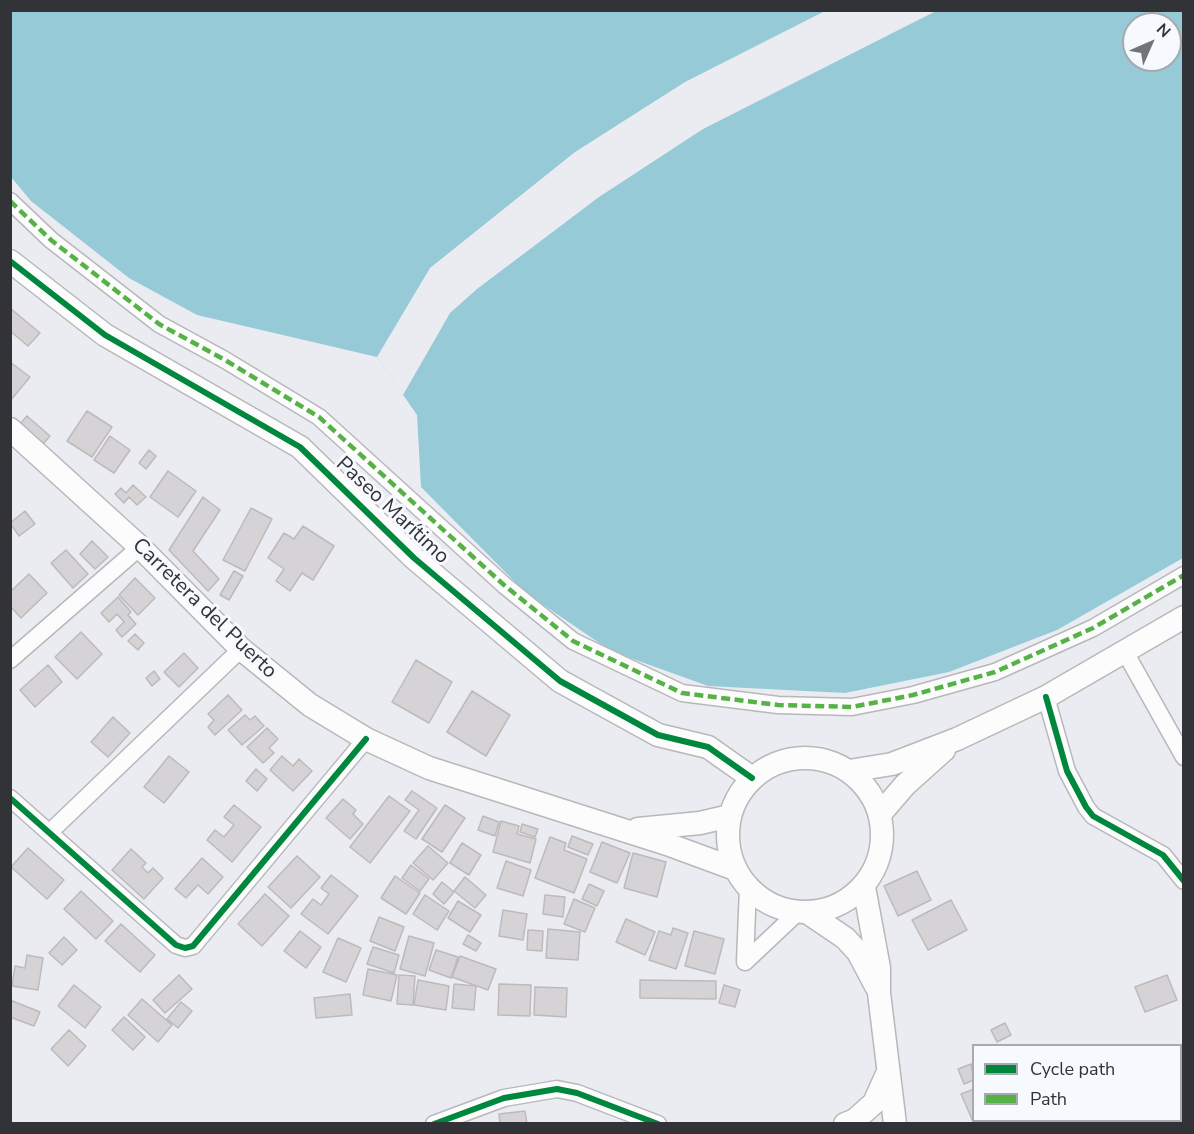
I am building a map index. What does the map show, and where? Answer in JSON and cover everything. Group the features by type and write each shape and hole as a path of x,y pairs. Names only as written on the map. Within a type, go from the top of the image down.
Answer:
{"main road":[{"name":"Paseo Marítimo","path":"10,261 105,336 300,447 414,558 560,681 658,735 708,747 752,778"},
{"name":"Carretera del Puerto","path":"10,429 141,547 241,649 310,705 366,739 429,768 735,869"},
{"path":"849,771 891,764 957,739 1046,697 1184,617"},
{"path":"880,814 905,785 957,739"},
{"path":"803,913 838,905 864,887 881,853 883,833 880,814 873,798 849,771 828,761 804,757 781,761 752,778 738,795 730,816 727,834 735,869 748,887 762,900 779,908 803,913 844,938 858,952 879,993"},
{"name":"Carretera del Puerto","path":"621,830 665,828 730,816"},
{"path":"864,887 879,968 879,993 887,1073 895,1124"},
{"path":"845,1124 855,1120 874,1103 887,1073"}],"street":[{"path":"10,201 51,240 159,324 319,417 504,585 573,641 682,693 778,705 852,707 913,695 995,672 1093,628 1184,575"},
{"path":"10,660 141,547"},
{"path":"50,832 241,649"},
{"path":"1125,652 1184,756"},
{"path":"1046,697 1067,771 1086,807 1094,816 1163,855 1184,881"},
{"path":"10,798 176,945 184,948 193,946 366,739"},
{"path":"748,887 745,962 803,913"},
{"path":"434,1124 504,1098 557,1089 577,1093 658,1124"}],"water":[{"path":"10,11 1183,11 1183,558 1057,630 949,672 845,693 708,686 611,651 526,593 421,487 417,415 377,357 197,315 129,278 31,201 11,177"}],"pier":[{"path":"825,11 936,11 703,129 599,197 477,289 450,313 403,395 377,357 430,268 575,152 685,82"}],"building":[{"path":"10,308 40,333 28,346 10,331"},
{"path":"10,362 30,377 10,401"},
{"path":"87,411 112,427 92,457 67,441"},
{"path":"27,416 50,436 42,445 19,425"},
{"path":"110,436 130,450 114,473 94,460"},
{"path":"149,450 156,456 146,469 139,463"},
{"path":"168,471 196,491 178,517 150,497"},
{"path":"133,485 146,497 137,505 129,497 124,503 115,494 121,488 126,493"},
{"path":"203,497 220,510 193,551 219,579 208,591 169,550"},
{"path":"251,508 272,519 245,571 223,560"},
{"path":"25,511 35,524 19,536 10,523"},
{"path":"303,526 334,546 313,580 302,573 290,591 276,581 284,569 268,558 284,533 294,539"},
{"path":"92,541 108,557 95,569 80,554"},
{"path":"66,550 88,574 73,588 51,563"},
{"path":"234,571 243,576 229,600 220,595"},
{"path":"29,574 47,593 21,618 10,606 10,592"},
{"path":"135,578 155,598 138,615 119,595"},
{"path":"118,597 131,612 128,615 136,624 122,637 116,630 124,622 117,614 109,622 101,613"},
{"path":"81,632 102,654 77,679 55,657"},
{"path":"135,634 144,643 138,650 128,641"},
{"path":"184,653 198,668 179,687 164,672"},
{"path":"416,660 452,682 429,723 392,702"},
{"path":"48,665 62,682 35,707 20,690"},
{"path":"154,671 160,679 152,686 146,678"},
{"path":"472,691 510,715 486,756 447,732"},
{"path":"228,695 242,710 215,735 208,727 214,720 208,714"},
{"path":"245,715 250,720 255,716 264,726 242,745 228,730"},
{"path":"113,717 130,733 108,757 91,742"},
{"path":"267,728 278,739 269,748 274,753 263,763 247,747"},
{"path":"169,756 189,772 164,803 144,787"},
{"path":"282,756 293,766 299,759 312,771 293,791 270,770"},
{"path":"256,769 267,779 257,791 246,781"},
{"path":"412,791 437,808 416,839 404,831 419,810 405,800"},
{"path":"389,796 410,811 370,863 350,847"},
{"path":"343,799 356,810 353,814 363,824 350,839 326,818"},
{"path":"234,805 261,827 232,862 207,840 215,830 224,837 234,825 224,817"},
{"path":"445,805 465,818 442,852 422,839"},
{"path":"483,816 499,822 495,836 478,830"},
{"path":"501,821 519,826 517,834 536,839 530,863 493,852"},
{"path":"522,824 538,829 535,837 520,832"},
{"path":"572,836 593,844 588,855 568,847"},
{"path":"550,837 566,843 564,850 587,859 574,893 535,878"},
{"path":"602,842 630,853 617,883 590,872"},
{"path":"462,843 481,855 469,875 450,863"},
{"path":"428,846 448,863 433,880 413,863"},
{"path":"28,848 64,880 47,899 11,867"},
{"path":"131,849 146,863 142,867 148,873 153,868 163,878 144,899 112,870"},
{"path":"633,853 666,862 657,897 624,888"},
{"path":"297,856 320,877 291,908 268,887"},
{"path":"202,858 223,877 208,894 198,885 186,898 175,889"},
{"path":"506,861 531,870 523,896 497,888"},
{"path":"411,865 429,879 420,891 402,878"},
{"path":"917,871 931,900 898,916 884,886"},
{"path":"331,875 358,896 328,934 301,914 313,899 321,905 329,894 321,888"},
{"path":"395,876 420,893 406,914 381,898"},
{"path":"465,877 486,895 475,908 454,891"},
{"path":"442,882 454,892 444,904 433,894"},
{"path":"589,884 604,891 597,906 582,899"},
{"path":"81,891 113,921 96,939 64,909"},
{"path":"265,894 289,916 262,946 238,924"},
{"path":"425,895 449,911 437,930 413,914"},
{"path":"545,895 565,897 563,917 543,914"},
{"path":"574,899 595,908 585,932 564,924"},
{"path":"951,900 967,930 928,950 912,920"},
{"path":"458,901 481,915 470,932 448,918"},
{"path":"503,910 527,914 523,940 499,936"},
{"path":"379,917 404,927 395,951 370,941"},
{"path":"626,919 655,932 645,955 616,942"},
{"path":"121,924 155,955 140,972 105,941"},
{"path":"673,928 688,933 676,969 649,960 659,931 671,935"},
{"path":"548,929 580,932 578,960 546,958"},
{"path":"528,930 543,931 542,951 527,950"},
{"path":"300,931 321,947 306,968 284,951"},
{"path":"694,931 724,939 715,974 685,966"},
{"path":"468,935 481,943 476,951 463,944"},
{"path":"409,936 434,943 425,976 400,969"},
{"path":"64,937 77,950 62,965 49,953"},
{"path":"338,938 361,948 346,982 323,972"},
{"path":"373,947 399,955 394,973 367,964"},
{"path":"436,950 458,957 451,978 429,970"},
{"path":"27,955 43,958 38,990 12,986 15,966 25,968"},
{"path":"460,956 496,969 488,990 452,977"},
{"path":"368,969 397,975 391,1001 363,995"},
{"path":"179,975 192,989 165,1013 153,1000"},
{"path":"399,975 415,976 413,1005 397,1004"},
{"path":"1167,975 1177,1000 1145,1012 1135,987"},
{"path":"418,980 449,986 446,1010 414,1005"},
{"path":"640,980 716,981 716,999 640,998"},
{"path":"454,984 476,986 474,1010 452,1008"},
{"path":"499,984 531,985 530,1016 498,1015"},
{"path":"74,985 101,1007 85,1028 58,1006"},
{"path":"724,985 740,990 735,1007 719,1003"},
{"path":"535,987 567,988 566,1017 534,1015"},
{"path":"350,994 352,1015 316,1018 314,998"},
{"path":"142,999 172,1025 158,1042 128,1015"},
{"path":"10,1000 40,1012 34,1026 10,1017"},
{"path":"181,1002 192,1011 178,1028 167,1019"},
{"path":"124,1017 145,1037 133,1050 112,1030"},
{"path":"1005,1023 1011,1035 997,1042 991,1030"},
{"path":"69,1030 86,1046 68,1066 51,1049"},
{"path":"971,1064 972,1081 964,1084 958,1069"},
{"path":"972,1090 972,1119 961,1094"},
{"path":"525,1111 527,1124 500,1124 499,1114"},
{"path":"973,1122 1008,1122 1008,1124 974,1124"}],"marked path":[{"path":"10,201 51,240 159,324 225,360 319,417 504,585 573,641 682,693 778,705 852,707 913,695 995,672 1093,628 1184,575"}],"cycle path":[{"path":"10,261 105,335 300,447 414,558 560,681 658,735 708,747 752,778"},
{"path":"1046,697 1067,771 1086,807 1093,816 1163,855 1184,881"},
{"path":"10,798 176,945 185,948 193,946 366,739"},
{"path":"434,1124 504,1098 557,1089 577,1093 658,1124"}]}
